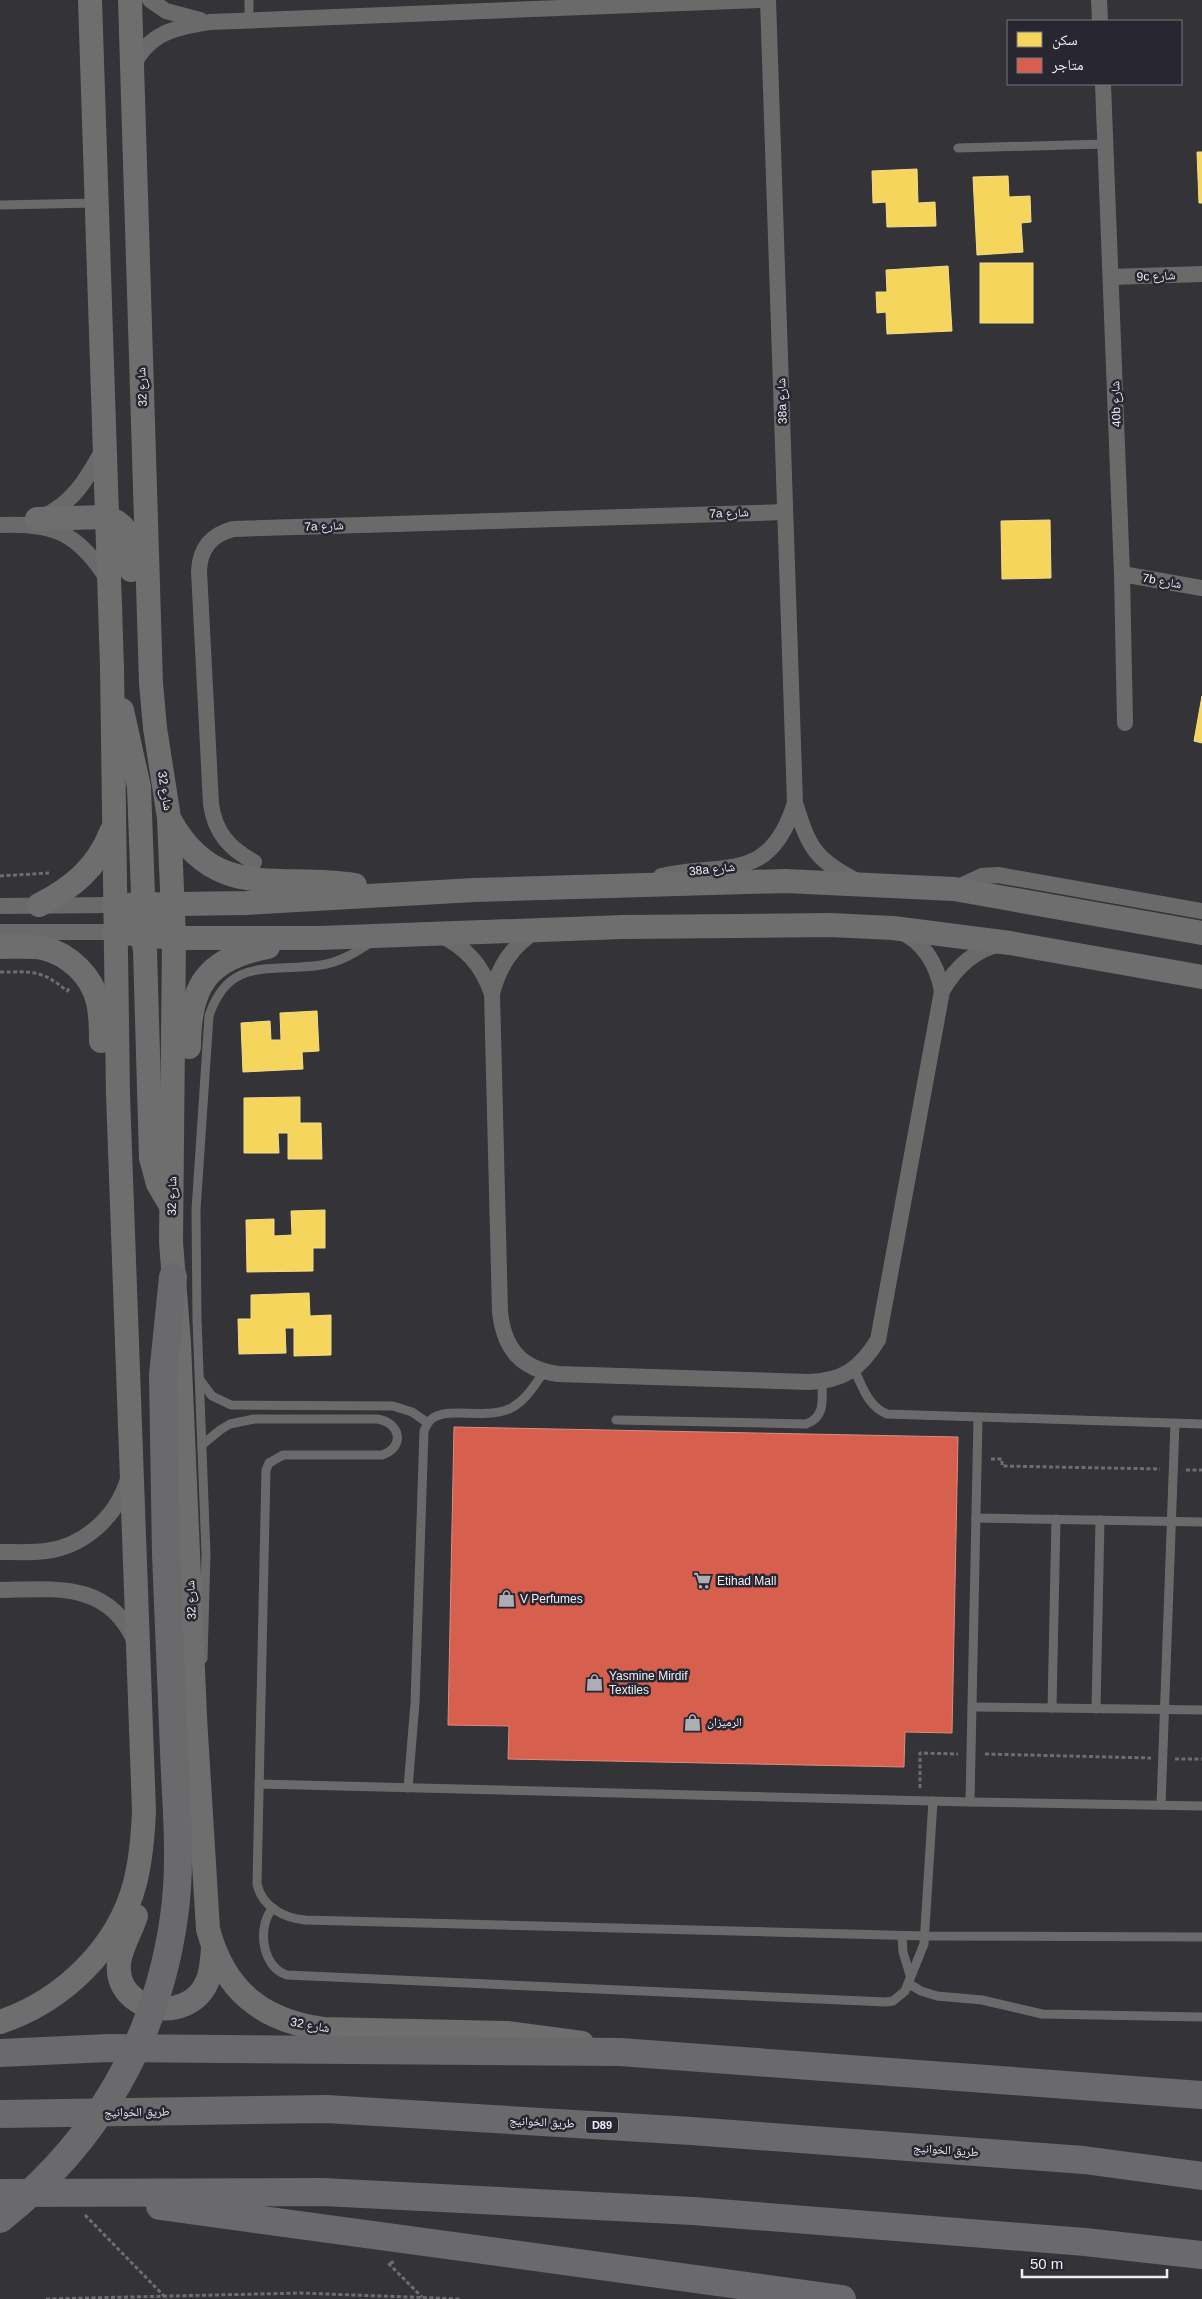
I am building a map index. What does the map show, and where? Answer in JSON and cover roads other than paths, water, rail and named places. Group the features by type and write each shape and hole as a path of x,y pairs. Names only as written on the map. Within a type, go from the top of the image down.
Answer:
{"highway":[{"path":"0,2219 22,2202 62,2163 96,2120 125,2072 148,2022 165,1970 175,1915 178,1860 166,1554 163,1375 173,1277"},
{"path":"0,2053 108,2048 620,2052 1202,2095"},
{"name":"طريق الخوانيج","path":"0,2114 326,2109 691,2130 1084,2160 1202,2176"},
{"path":"1084,2160 1202,2160"},
{"path":"62,2192 842,2299"},
{"path":"0,2193 323,2192 693,2211 1085,2242 1202,2255"}],"street":[{"path":"90,0 95,203 112,667 114,932 118,1095 144,1811 143,1884 140,1901 119,1964 121,1978 127,1990 137,2000 149,2007 176,2008 189,2003 200,1993 207,1982 213,1948"},
{"name":"شارع 32","path":"130,0 150,683 155,728 170,818 173,905 173,1277 179,1343 195,1717 206,1911 213,1948 223,1969 243,1994 255,2005 276,2017 299,2025 323,2029 536,2036 620,2052"},
{"path":"150,0 166,11 210,22"},
{"path":"132,70 137,58 156,38 180,27 210,22 644,2 759,0"},
{"name":"38a شارع","path":"768,0 795,802 804,833 811,847 833,868 864,885"},
{"path":"1099,0 1100,20"},
{"name":"40b شارع","path":"1103,85 1122,574 1125,723"},
{"name":"9c شارع","path":"1111,277 1202,274"},
{"path":"17,523 60,507 80,489 105,446"},
{"name":"7a شارع","path":"254,862 239,854 222,836 216,826 211,804 199,559 211,538 233,529 786,512"},
{"path":"17,523 106,517 121,524 130,539 134,642 143,670 150,683"},
{"path":"17,523 51,529 65,534 89,552 108,580"},
{"name":"7b شارع","path":"1122,574 1202,588"},
{"path":"112,667 139,786 143,894 146,905 157,923 174,938"},
{"name":"38a شارع","path":"628,886 672,874 735,867 749,863 762,856 783,833 795,802"},
{"path":"170,818 178,834 202,860 233,876 272,881 350,884 398,894"},
{"path":"39,905 72,886 85,874 98,860 114,826"},
{"path":"954,889 967,881 982,876 998,875 1202,911"},
{"path":"0,906 173,905 474,890 775,881 954,889 1202,933"},
{"path":"114,905 131,917 142,935 145,950 151,1158 158,1184 172,1207"},
{"path":"0,932 114,932 174,938 319,938 623,928 830,925 893,928 1010,943 1202,977"},
{"path":"536,931 525,938 507,957 500,968 492,994 502,1325 505,1338 516,1354 530,1367 544,1372 822,1382 839,1378 854,1369 868,1356 878,1340 942,991 940,978 927,953 906,934 893,928"},
{"path":"436,934 462,947 472,957 481,968 492,994"},
{"path":"174,1115 183,1099 188,1081 191,1009 196,994 205,979 216,967 230,957 245,951 319,938"},
{"path":"942,991 949,979 969,958 995,946 1010,943"},
{"path":"0,947 42,948 58,954 73,963 84,973 93,988 98,1002 103,1060 106,1073 118,1095"},
{"path":"0,1552 47,1551 67,1546 86,1536 102,1524 116,1508 125,1490 131,1470"},
{"path":"0,1590 69,1590 88,1594 105,1603 119,1615 130,1630 138,1648"},
{"path":"0,2022 16,2017 49,2000 78,1977 102,1949 122,1918 135,1884 142,1848"}],"lane":[{"path":"249,0 249,20"},
{"path":"958,148 1105,144"},
{"path":"0,205 95,203"},
{"path":"195,1717 203,1664 206,1554 196,1210 207,1029 213,1003 229,982 246,972 265,968 332,963 352,955 380,936"},
{"path":"854,1369 871,1403 878,1410 888,1414 1202,1424"},
{"path":"408,1788 414,1703 424,1431 428,1423 440,1415 503,1412 523,1400 544,1372"},
{"path":"200,1379 212,1396 231,1405 393,1406 412,1412 428,1423"},
{"path":"616,1420 806,1424 818,1417 822,1411 822,1382"},
{"path":"970,1802 978,1418"},
{"path":"202,1445 215,1433 230,1424 254,1419 377,1419 392,1424 396,1431 395,1446 390,1452 382,1455 291,1454 275,1458 269,1463 266,1470 257,1884 262,1898 273,1908 288,1917 305,1920 902,1936 1202,1937"},
{"path":"1161,1805 1175,1423"},
{"path":"976,1518 1202,1522"},
{"path":"1052,1708 1056,1519"},
{"path":"1096,1709 1100,1520"},
{"path":"972,1707 1202,1710"},
{"path":"259,1784 934,1802 1202,1806"},
{"path":"273,1908 265,1920 265,1953 270,1965 280,1973 287,1975 886,2002 900,1997 919,1960 925,1936 934,1802"},
{"path":"902,1936 903,1952 909,1980 921,1991 937,1996 982,2000 1042,2014 1202,2017"}],"place":[{"name":"Etihad Mall","path":"703,1581"},
{"name":"V Perfumes","path":"506,1599"},
{"name":"Yasmine Mirdif Textiles","path":"595,1683"},
{"name":"الرميزان","path":"693,1722"}]}
